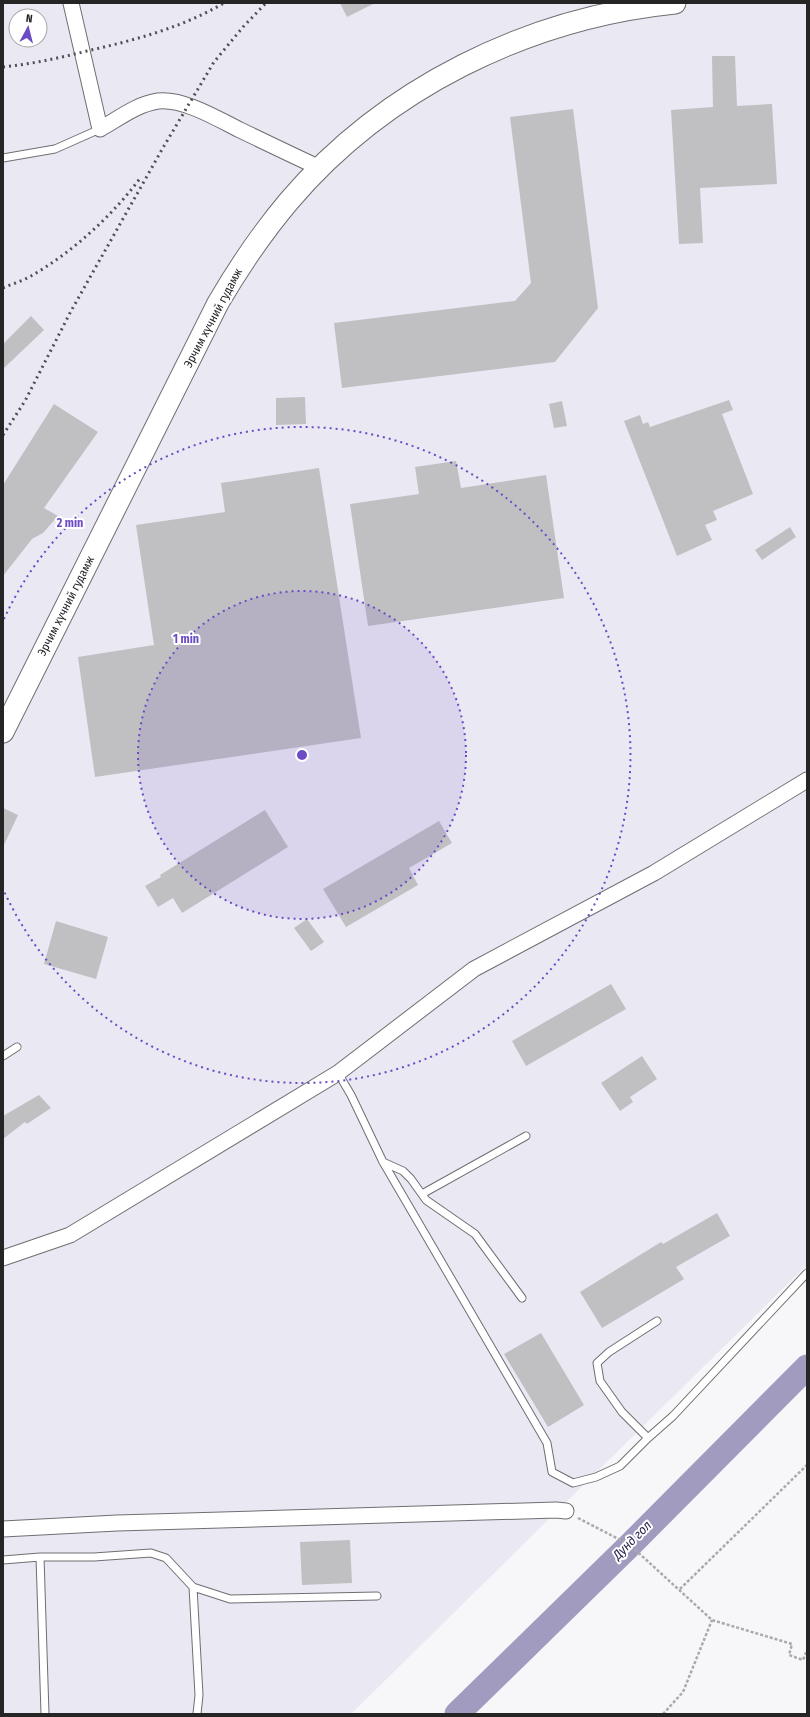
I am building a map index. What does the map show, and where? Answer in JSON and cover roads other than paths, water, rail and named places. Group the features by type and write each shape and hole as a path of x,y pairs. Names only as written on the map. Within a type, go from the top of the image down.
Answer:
{"main road":[{"name":"Эрчим хүчний гудамж","path":"3,732 218,303 233,277 271,223 290,200 320,168 366,127 397,105 440,78 498,48 566,24 597,16 628,9 675,3"}],"street":[{"path":"71,3 100,129 137,107 148,103 158,101 176,102 320,168"},
{"path":"3,1258 70,1235 338,1073 474,969 654,873 807,780"},
{"path":"3,1529 117,1523 566,1511"}],"lane":[{"path":"3,158 55,149 100,129"},
{"path":"3,1056 17,1047"},
{"path":"338,1073 351,1095 383,1162 547,1443 552,1472 573,1483 596,1477 620,1466 673,1416 807,1273"},
{"path":"422,1194 526,1136"},
{"path":"383,1162 403,1171 426,1200 475,1234 522,1298"},
{"path":"648,1438 622,1412 600,1381 597,1363 609,1352 657,1321"},
{"path":"3,1560 40,1557 94,1557 151,1553 166,1558 193,1587 230,1599 377,1596"},
{"path":"40,1557 45,1714"},
{"path":"193,1587 199,1695 197,1714"}],"waterway":[{"name":"Дунд гол","path":"457,1714 630,1545 807,1367"}],"railway":[{"path":"3,67 56,58 140,38 191,20 224,3"},
{"path":"3,435 25,401 71,311 164,146 214,62 243,27 266,3"},
{"path":"3,288 31,276 62,256 77,244 105,219 141,177"}]}
